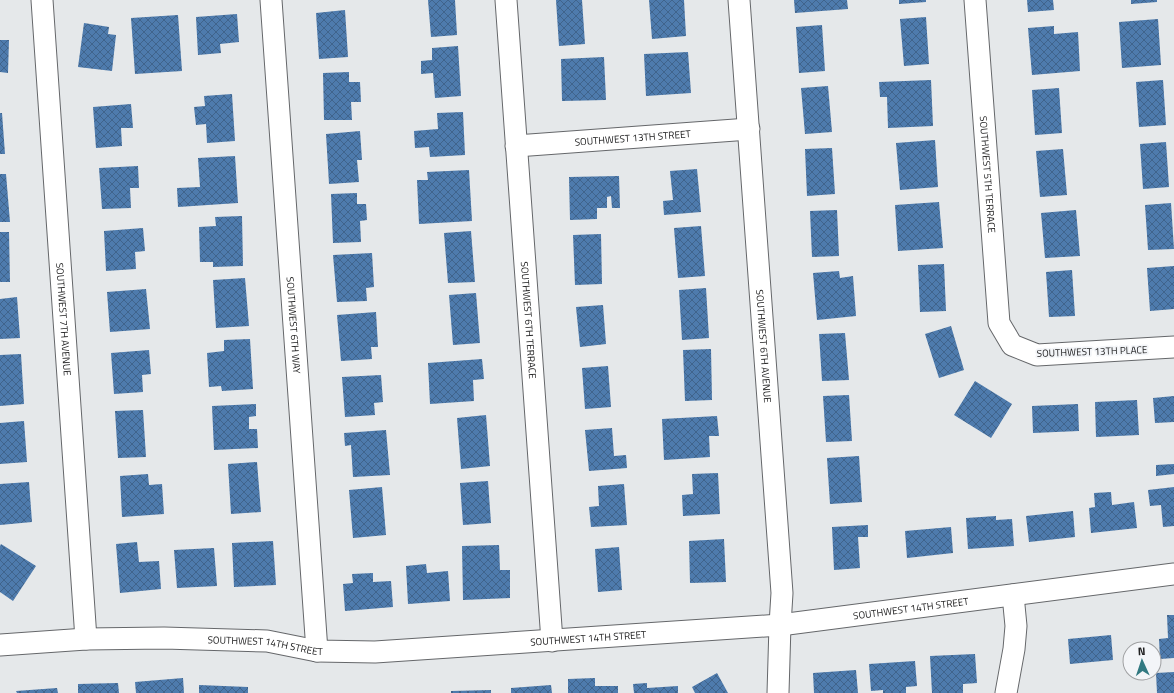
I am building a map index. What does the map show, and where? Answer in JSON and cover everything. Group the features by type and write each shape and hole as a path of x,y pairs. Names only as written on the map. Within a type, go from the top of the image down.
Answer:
{"street":[{"name":"SOUTHWEST 7TH AVENUE","path":"42,0 86,639"},
{"name":"SOUTHWEST 6TH WAY","path":"271,0 317,651"},
{"name":"SOUTHWEST 6TH TERRACE","path":"506,0 552,641"},
{"name":"SOUTHWEST 6TH AVENUE","path":"740,0 782,592 778,693"},
{"name":"SOUTHWEST 5TH TERRACE","path":"975,0 999,323 1012,345"},
{"name":"SOUTHWEST 13TH STREET","path":"516,146 749,129"},
{"name":"SOUTHWEST 13TH PLACE","path":"1012,345 1037,355 1174,347"},
{"name":"SOUTHWEST 14TH STREET","path":"0,644 86,639 164,638 267,641 317,651 375,652 780,625 1174,574"},
{"path":"1006,693 1014,649 1016,626 1013,595"}],"building":[{"path":"428,0 455,0 457,35 431,37"},
{"path":"556,0 582,0 585,44 559,46"},
{"path":"649,0 684,0 686,36 652,39"},
{"path":"794,0 847,0 848,9 795,13"},
{"path":"899,0 926,0 926,2 899,4"},
{"path":"1027,0 1053,0 1054,10 1028,12"},
{"path":"1131,0 1157,0 1157,2 1131,4"},
{"path":"345,10 348,57 319,59 316,13"},
{"path":"237,14 239,42 220,44 221,53 198,55 196,17"},
{"path":"178,15 182,71 135,74 131,18"},
{"path":"926,17 929,64 904,66 900,19"},
{"path":"1158,19 1161,65 1122,68 1119,22"},
{"path":"84,23 109,27 108,34 116,35 112,71 78,67"},
{"path":"822,25 825,71 799,73 796,27"},
{"path":"1054,26 1054,34 1078,32 1080,71 1032,75 1028,28"},
{"path":"0,40 9,40 8,73 0,72"},
{"path":"458,46 461,96 435,98 433,73 421,74 421,61 432,60 432,48"},
{"path":"688,52 691,93 646,96 644,54"},
{"path":"604,57 606,100 562,101 561,59"},
{"path":"349,72 349,82 360,82 361,102 351,102 352,120 324,120 323,73"},
{"path":"931,80 933,126 888,128 887,97 880,97 879,82"},
{"path":"1163,80 1166,125 1139,127 1136,82"},
{"path":"828,86 832,132 805,134 801,88"},
{"path":"1059,88 1062,133 1035,135 1032,90"},
{"path":"232,94 235,141 207,143 206,124 196,125 194,107 205,106 204,96"},
{"path":"131,104 133,128 121,128 122,146 96,148 93,107"},
{"path":"463,112 465,155 430,157 429,147 415,148 414,131 438,129 437,113"},
{"path":"0,113 2,113 5,154 0,154"},
{"path":"360,131 362,160 357,160 359,182 329,184 326,134"},
{"path":"935,140 938,187 900,190 896,143"},
{"path":"1166,142 1169,187 1143,189 1140,144"},
{"path":"832,148 835,194 807,196 805,149"},
{"path":"1063,149 1067,195 1040,197 1036,151"},
{"path":"235,156 238,203 178,207 177,188 200,187 198,158"},
{"path":"138,166 139,188 130,188 131,208 102,209 99,168"},
{"path":"697,169 701,212 664,215 663,201 673,200 670,171"},
{"path":"469,170 472,221 419,224 417,180 428,180 427,172"},
{"path":"0,174 6,174 10,222 0,222"},
{"path":"619,176 620,208 612,208 611,196 607,197 607,208 597,208 597,219 570,220 569,177"},
{"path":"357,193 357,204 366,204 367,220 360,221 361,242 333,243 331,194"},
{"path":"939,202 943,248 898,251 895,205"},
{"path":"1171,203 1174,249 1148,250 1145,205"},
{"path":"837,210 839,256 812,257 810,211"},
{"path":"1076,210 1080,256 1045,258 1041,213"},
{"path":"242,216 243,266 213,267 213,262 200,262 199,227 216,226 215,217"},
{"path":"701,226 705,276 678,278 674,228"},
{"path":"143,228 145,251 135,252 136,269 106,271 104,231"},
{"path":"471,231 475,282 448,283 444,233"},
{"path":"0,232 9,232 10,282 0,282"},
{"path":"601,234 602,284 575,285 573,235"},
{"path":"372,253 374,287 366,288 367,301 337,302 333,255"},
{"path":"944,264 946,311 920,312 918,265"},
{"path":"1174,266 1174,309 1150,311 1147,268"},
{"path":"1072,270 1075,316 1049,317 1046,272"},
{"path":"839,271 840,278 853,276 856,316 817,320 813,273"},
{"path":"245,278 249,326 216,328 213,280"},
{"path":"706,288 709,338 682,340 679,290"},
{"path":"146,289 150,329 110,332 107,292"},
{"path":"476,293 480,343 453,345 449,295"},
{"path":"17,297 20,338 0,339 0,299"},
{"path":"603,305 606,344 580,347 576,307"},
{"path":"376,312 378,347 371,347 372,359 341,361 337,315"},
{"path":"951,326 964,370 939,378 925,334"},
{"path":"845,333 849,380 822,381 819,334"},
{"path":"250,339 253,389 222,391 221,386 209,387 207,353 224,351 224,340"},
{"path":"711,349 712,400 685,401 683,350"},
{"path":"149,350 151,374 142,375 143,392 114,394 111,353"},
{"path":"21,354 24,404 0,406 0,355"},
{"path":"482,359 484,379 473,380 474,401 430,404 428,363"},
{"path":"608,366 611,407 585,409 582,368"},
{"path":"381,375 383,402 374,403 375,415 345,417 342,377"},
{"path":"975,381 1012,404 991,438 954,415"},
{"path":"849,395 852,441 826,442 823,396"},
{"path":"1174,396 1174,422 1155,423 1153,398"},
{"path":"1137,400 1139,435 1096,437 1095,402"},
{"path":"256,404 256,416 249,417 249,429 257,429 258,448 214,450 212,406"},
{"path":"1078,404 1079,431 1033,433 1032,406"},
{"path":"143,410 146,457 118,458 115,411"},
{"path":"486,415 490,466 461,469 457,418"},
{"path":"717,416 719,436 709,436 710,457 664,460 662,419"},
{"path":"24,421 27,462 0,464 0,423"},
{"path":"612,428 614,456 626,455 627,468 589,471 585,430"},
{"path":"386,430 390,475 353,477 351,445 345,446 344,433"},
{"path":"859,456 862,502 830,504 827,458"},
{"path":"257,462 261,512 231,514 228,464"},
{"path":"1174,464 1174,474 1156,476 1156,465"},
{"path":"718,473 720,514 683,516 682,495 693,494 692,474"},
{"path":"148,474 149,485 162,484 164,514 122,517 120,476"},
{"path":"488,481 491,523 463,525 460,483"},
{"path":"29,482 32,522 0,525 0,484"},
{"path":"624,484 627,525 591,527 589,507 599,506 598,486"},
{"path":"382,487 386,535 353,538 349,490"},
{"path":"1174,487 1174,526 1163,527 1161,505 1150,506 1148,490"},
{"path":"1111,492 1112,505 1134,502 1137,528 1091,533 1089,508 1095,507 1094,493"},
{"path":"1073,511 1075,537 1029,542 1026,516"},
{"path":"996,516 996,520 1012,519 1014,546 968,549 966,518"},
{"path":"868,525 868,537 858,537 860,568 834,570 832,527"},
{"path":"951,527 953,553 907,558 905,531"},
{"path":"724,539 726,582 690,583 689,541"},
{"path":"273,541 276,585 234,587 232,543"},
{"path":"137,542 139,562 159,561 161,589 120,593 116,544"},
{"path":"1,544 36,566 13,601 0,592"},
{"path":"499,545 500,570 510,570 510,598 463,600 462,546"},
{"path":"619,547 622,590 598,592 595,549"},
{"path":"214,548 217,586 177,588 174,550"},
{"path":"426,564 427,573 448,571 450,601 408,604 406,566"},
{"path":"373,573 373,582 391,581 393,607 345,611 343,584 353,583 352,574"},
{"path":"1167,615 1174,615 1174,658 1162,659 1162,641 1159,641 1159,639 1168,638"},
{"path":"1111,635 1113,660 1070,664 1068,639"},
{"path":"975,654 977,683 963,684 963,693 932,693 930,656"},
{"path":"915,661 917,686 906,687 906,693 883,693 883,690 871,691 869,664"},
{"path":"856,670 858,693 814,693 813,673"},
{"path":"1174,672 1174,693 1157,693 1156,681 1162,681 1162,673"},
{"path":"717,673 728,693 695,693 692,687"},
{"path":"183,678 184,693 136,693 135,682"},
{"path":"595,678 595,686 618,686 618,693 568,693 568,679"},
{"path":"118,683 119,693 78,693 78,684"},
{"path":"647,683 647,688 678,686 678,693 634,693 633,684"},
{"path":"199,685 248,687 248,693 199,693"},
{"path":"551,685 552,693 511,693 511,688"},
{"path":"57,688 58,693 17,693 16,691"},
{"path":"491,690 491,693 451,693 451,691"}]}
